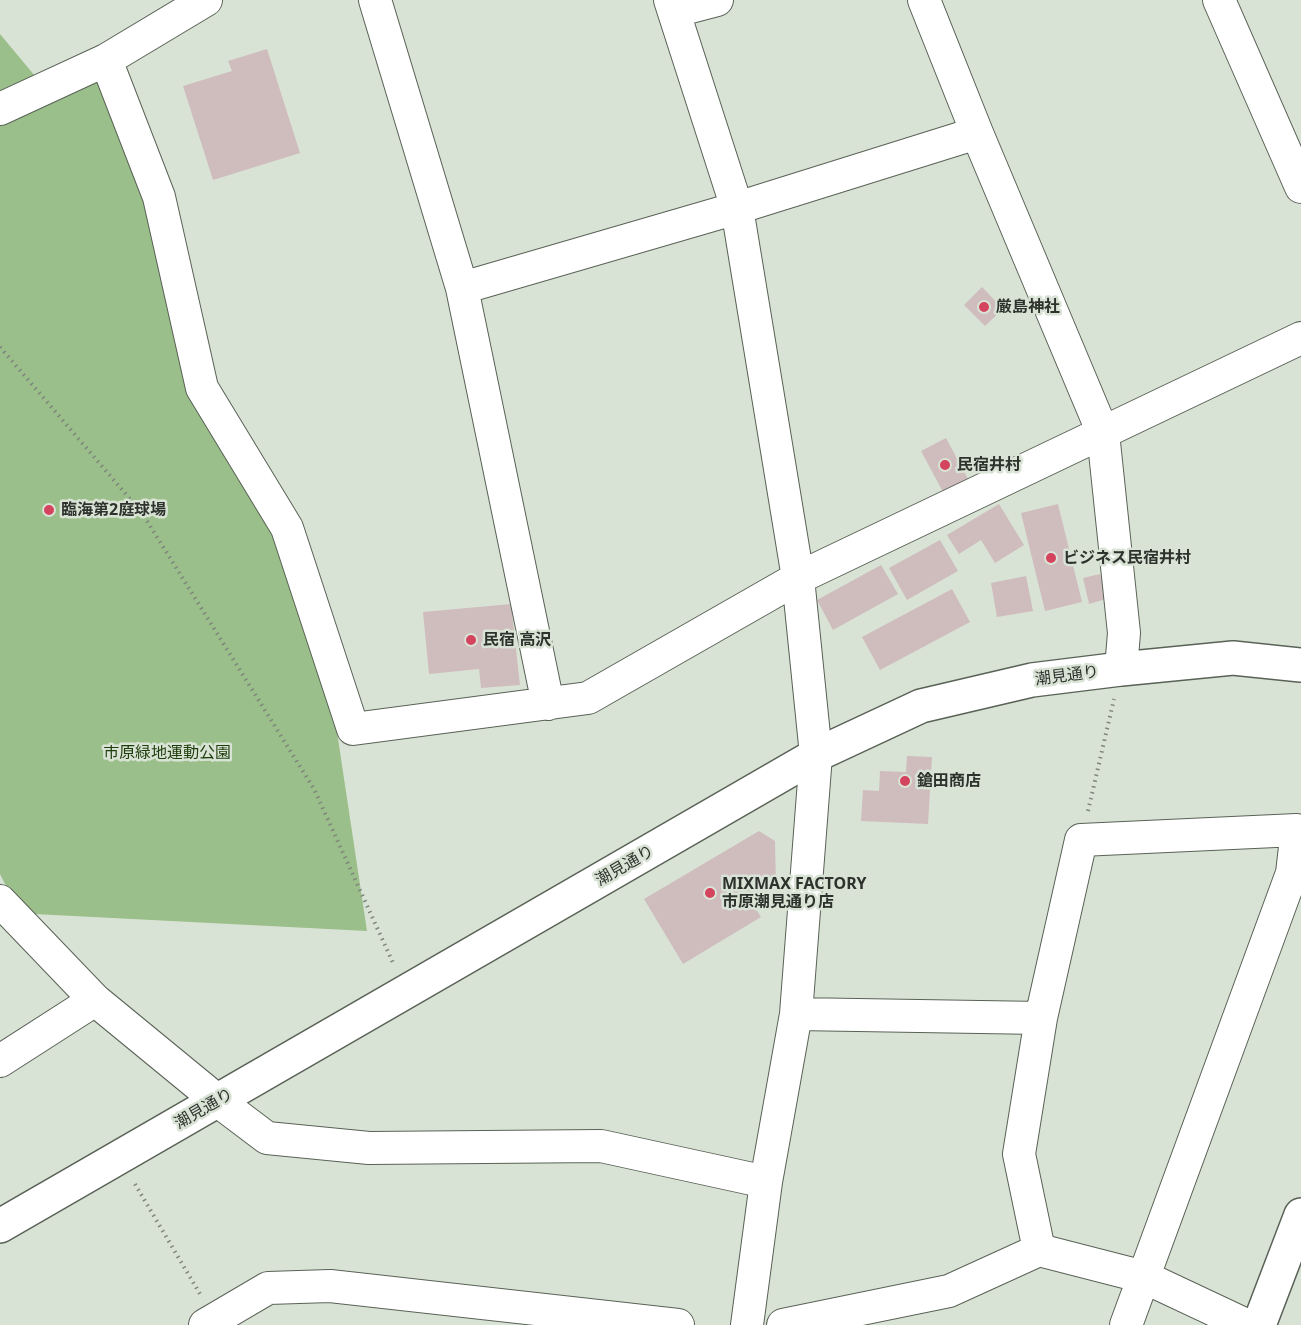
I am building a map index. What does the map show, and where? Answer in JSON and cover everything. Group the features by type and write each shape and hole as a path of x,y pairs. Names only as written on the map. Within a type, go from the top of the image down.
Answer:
{"street":[{"path":"0,109 106,60 206,0"},
{"path":"375,0 462,288 548,704"},
{"path":"717,0 673,5 737,208 798,578 816,755 796,1014 766,1182 747,1325"},
{"path":"924,0 977,133 1103,433 1124,633 1121,669"},
{"path":"1219,0 1301,187"},
{"path":"106,60 159,197 202,387 287,528 353,729 588,698 798,578 1301,338"},
{"path":"462,288 737,208 977,133"},
{"name":"潮見通り","path":"0,1226 816,755 921,706 1032,680 1121,669 1233,658 1301,665"},
{"path":"1039,1250 1018,1154 1041,1018 1082,840 1297,830 1292,873 1126,1325"},
{"path":"0,901 95,1000 218,1101 267,1138 369,1148 601,1146 766,1182"},
{"path":"0,1061 95,1000"},
{"path":"796,1014 1041,1018"},
{"path":"1259,1325 1301,1215"},
{"path":"783,1325 949,1291 1039,1250 1144,1277 1246,1325"},
{"path":"224,1320 268,1288 330,1286 678,1325"}],"path":[{"path":"0,347 142,513 314,789 406,992"},
{"path":"1082,840 1121,669"},
{"path":"120,1157 224,1320"}],"green space":[{"name":"市原緑地運動公園","path":"0,34 55,100 97,81 144,201 187,393 272,534 337,732 367,931 34,914 5,884 0,874"}],"building":[{"path":"267,49 300,153 213,180 183,86 232,71 228,61"},
{"name":"厳島神社","path":"982,287 1003,309 985,326 964,305"},
{"name":"民宿井村","path":"946,438 968,479 943,492 921,451"},
{"path":"999,504 1024,545 995,563 981,540 959,554 947,535"},
{"name":"ビジネス民宿井村","path":"1058,504 1082,602 1045,611 1021,513"},
{"path":"940,540 958,571 907,600 889,568"},
{"path":"881,565 898,594 833,630 817,600"},
{"path":"1100,574 1106,599 1089,604 1083,578"},
{"path":"1026,576 1033,611 997,617 991,583"},
{"path":"952,589 970,622 880,670 862,637"},
{"name":"民宿 高沢","path":"511,604 520,685 481,688 479,669 429,674 423,612"},
{"name":"鎗田商店","path":"907,756 932,757 928,824 861,821 863,790 879,791 880,771 906,772"},
{"name":"MIXMAX FACTORY 市原潮見通り店","path":"759,831 775,841 776,887 751,901 761,917 683,964 644,899"}],"place":[{"name":"厳島神社","path":"984,307"},
{"name":"民宿井村","path":"945,465"},
{"name":"臨海第2庭球場","path":"49,510"},
{"name":"ビジネス民宿井村","path":"1051,558"},
{"name":"民宿 高沢","path":"471,640"},
{"name":"鎗田商店","path":"905,781"},
{"name":"MIXMAX FACTORY 市原潮見通り店","path":"710,893"}]}
